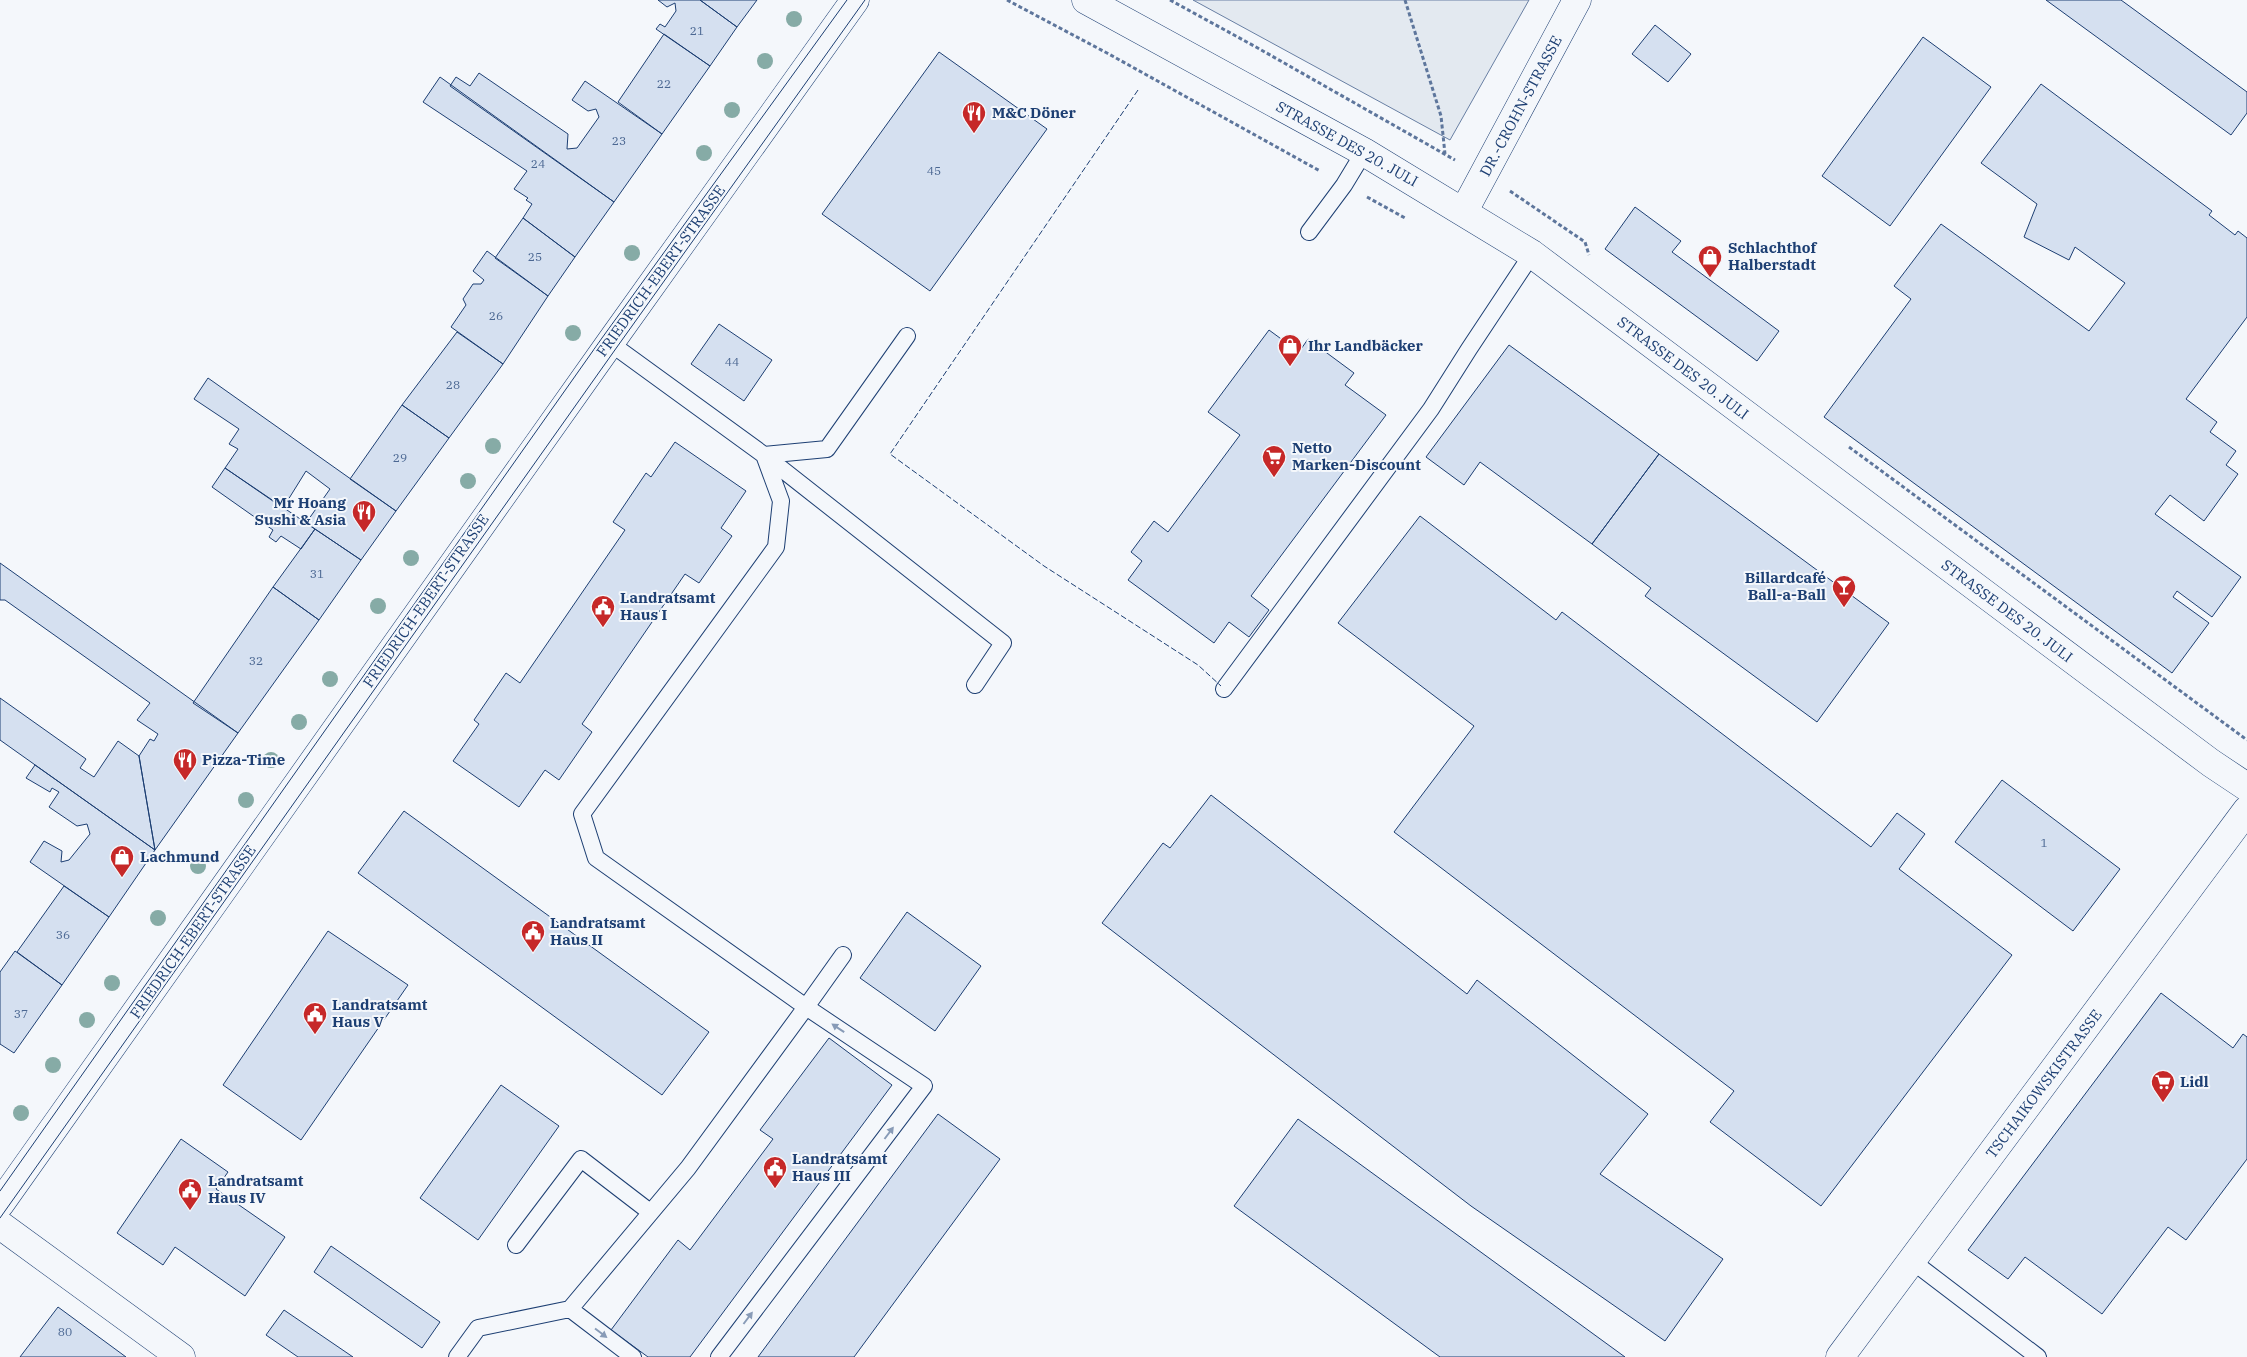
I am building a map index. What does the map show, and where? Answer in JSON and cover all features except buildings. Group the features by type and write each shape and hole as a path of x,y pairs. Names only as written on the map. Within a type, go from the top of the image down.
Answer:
{"street":[{"name":"FRIEDRICH-EBERT-STRASSE","path":"0,1204 855,0"},
{"name":"STRASSE DES 20. JULI","path":"1086,0 1364,152 1532,254 2012,615 2211,763 2247,787"},
{"name":"DR.-CROHN-STRASSE","path":"1464,211 1577,0"},
{"name":"TSCHAIKOWSKISTRASSE","path":"1840,1357 2247,810"},
{"path":"0,1225 181,1357"}],"lane":[{"path":"1309,232 1344,185 1364,152"},
{"path":"1224,689 1431,409 1532,254"},
{"path":"764,455 828,449 907,336"},
{"path":"610,343 764,455 1003,643 975,684"},
{"path":"719,1357 924,1086 806,1007 596,858 582,814 776,547 781,501 764,455"},
{"path":"457,1357 478,1328 570,1309 688,1168 843,955"},
{"path":"516,1245 581,1159 650,1212"},
{"path":"1912,1261 2038,1357"},
{"path":"570,1309 633,1357"}],"path":[{"path":"1007,0 1107,53 1410,221"},
{"path":"1405,0 1441,116 1445,154"}],"shaded area":[{"path":"1193,0 1529,0 1450,140"}],"tram line":[{"path":"0,1191 602,338 847,0"},
{"path":"0,1218 865,0"}],"fence":[{"path":"1138,90 890,454 1044,566 1198,665 1221,686"}],"place":[{"name":"M&C Döner","path":"974,134"},
{"name":"Schlachthof Halberstadt","path":"1710,278"},
{"name":"Ihr Landbäcker","path":"1290,367"},
{"name":"Netto Marken-Discount","path":"1274,478"},
{"name":"Mr Hoang Sushi & Asia","path":"364,533"},
{"name":"Billardcafé Ball-a-Ball","path":"1844,608"},
{"name":"Landratsamt Haus I","path":"603,628"},
{"name":"Pizza-Time","path":"185,781"},
{"name":"Lachmund","path":"122,878"},
{"name":"Landratsamt Haus II","path":"533,953"},
{"name":"Landratsamt Haus V","path":"315,1035"},
{"name":"Lidl","path":"2163,1103"},
{"name":"Landratsamt Haus III","path":"775,1189"},
{"name":"Landratsamt Haus IV","path":"190,1211"}]}
